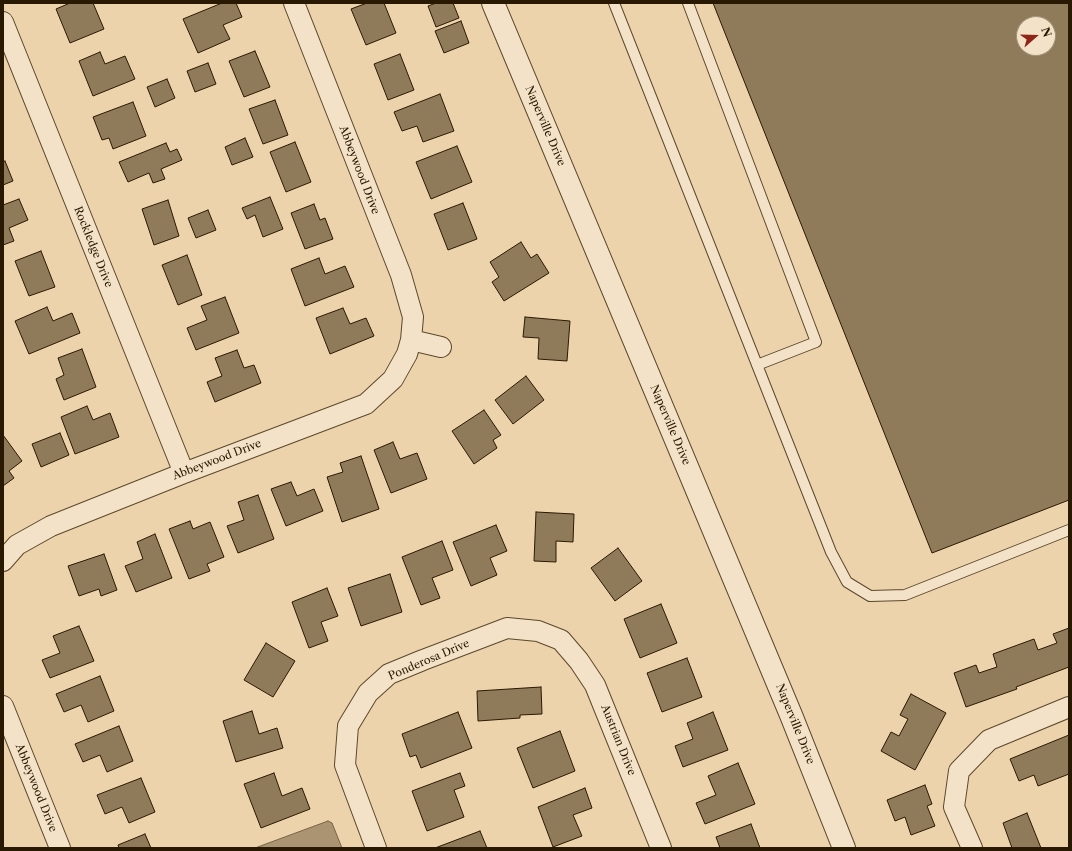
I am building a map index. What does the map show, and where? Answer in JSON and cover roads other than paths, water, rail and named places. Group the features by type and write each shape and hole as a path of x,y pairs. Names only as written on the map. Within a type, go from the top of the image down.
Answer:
{"street":[{"name":"Abbeywood Drive","path":"3,561 17,545 52,526 184,473 366,404 393,378 407,354 411,340 413,317 401,275 294,3"},
{"name":"Naperville Drive","path":"493,3 794,722 844,848"},
{"name":"Rockledge Drive","path":"3,22 184,473"},
{"path":"411,340 440,347"},
{"name":"Ponderosa Drive","path":"376,848 345,765 348,726 368,693 388,674 507,628 538,631 562,640"},
{"name":"Austrian Drive","path":"562,640 579,661 595,685 661,848"},
{"name":"Abbeywood Drive","path":"3,706 60,848"},
{"path":"972,848 954,807 959,771 989,740 1069,707"}],"lane":[{"path":"614,3 831,552 846,582 870,596 905,595 1069,530"},
{"path":"688,3 816,342 757,366"}]}
